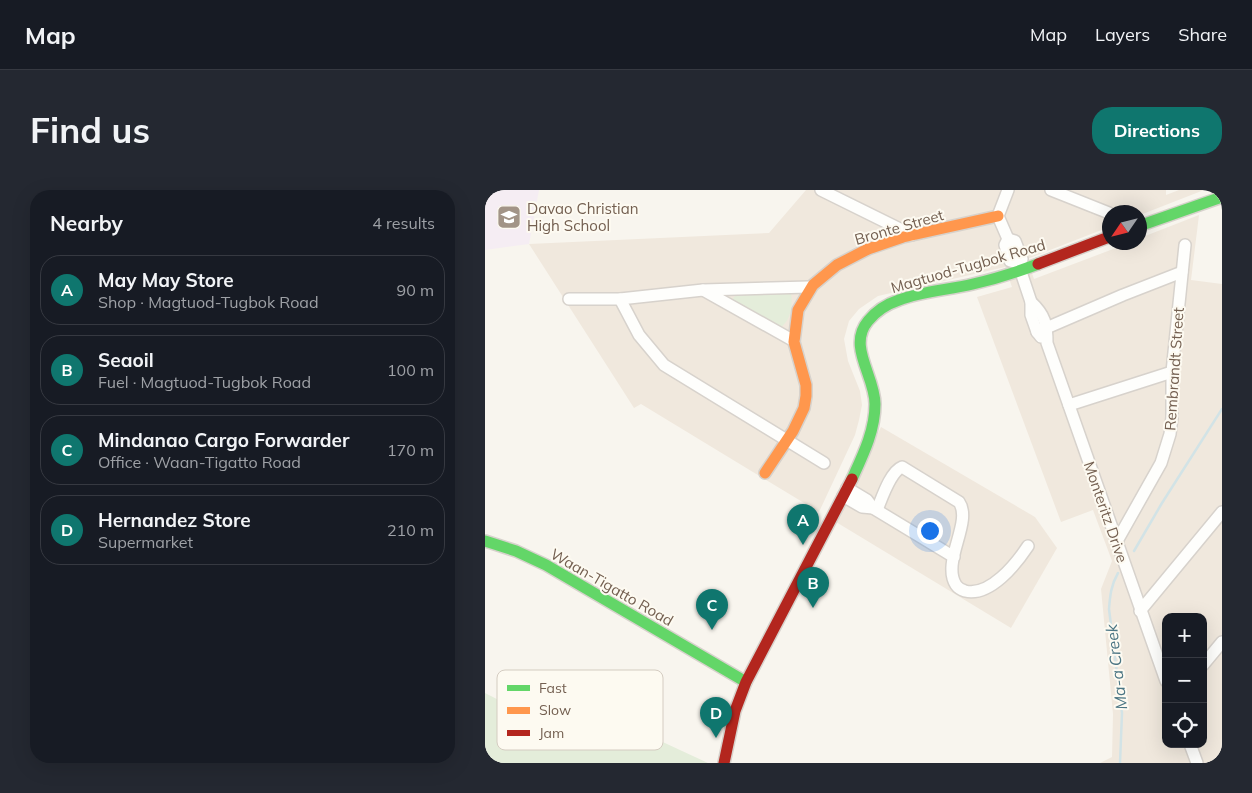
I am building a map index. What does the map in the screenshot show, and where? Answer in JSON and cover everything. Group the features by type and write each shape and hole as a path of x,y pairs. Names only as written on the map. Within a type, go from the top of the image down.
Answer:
{"main road":[{"path":"1147,223 1222,197"},
{"name":"Bronte Street","path":"765,472 804,411 807,397 806,383 799,364 794,341 796,313 809,287 829,269 851,256 912,235 998,216"},
{"name":"Magtuod-Tugbok Road","path":"724,763 735,711 746,682 867,446 874,420 875,398 860,344 862,328 866,322 879,310 910,296 973,284 1019,266 1102,240"},
{"name":"Waan-Tigatto Road","path":"485,541 527,555 546,565 746,682"}],"street":[{"path":"821,190 912,235"},
{"path":"998,216 1008,190"},
{"path":"1051,190 1102,210"},
{"name":"Monteritz Drive","path":"998,216 1007,239 1015,241 1022,259 1019,266 1031,302 1041,311 1042,330 1162,670"},
{"name":"Rembrandt Street","path":"1117,541 1161,463 1166,448 1172,417 1172,372 1185,245"},
{"path":"1042,330 1182,272"},
{"path":"569,299 620,299 703,290 809,287"},
{"path":"703,290 794,341"},
{"path":"620,299 639,335 664,365 824,463"},
{"path":"1069,405 1172,372"},
{"path":"875,509 893,475 899,468 905,468 956,499 962,506 963,514 954,557 953,571 955,584 959,588 973,592 990,586 999,579 1016,563 1028,546"},
{"path":"845,492 867,500 875,509 954,557"},
{"path":"1140,611 1222,512"},
{"path":"1207,660 1222,642"},
{"path":"1191,748 1194,762"}],"shaded area":[{"name":"Davao Christian High School","path":"485,190 539,190 529,244 485,250"},
{"path":"806,190 1166,190 1166,195 1179,190 1204,190 1147,212 1147,205 1102,205 1102,230 1027,259 1034,279 1111,250 1147,250 1147,235 1199,215 1191,280 1222,284 1222,763 1100,763 1112,757 1113,714 1101,589 1112,561 1093,510 1061,522 977,297 1012,287 1005,267 878,296 859,309 849,321 844,339 848,361 860,391 862,405 855,435 819,512 641,404 634,408 529,244 769,233"},
{"path":"881,427 1035,517 1057,548 1011,628 836,522"}],"green space":[{"path":"739,293 791,293 792,303 789,317 779,328 733,302 733,298"},
{"path":"485,693 497,699 497,750 663,750 663,742 708,763 485,763"}],"waterway":[{"name":"Ma-a Creek","path":"1134,551 1222,409"},
{"name":"Ma-a Creek","path":"1118,573 1112,586 1109,609 1122,713 1120,763"}],"traffic: fast":[{"path":"1147,223 1222,197"},
{"path":"852,479 868,443 873,424 874,393 861,351 860,341 862,331 868,321 882,308 899,300 981,282 1038,264"},
{"path":"485,541 516,551 546,565 746,682"}],"traffic: slow":[{"path":"765,473 793,431 804,408 806,385 794,342 798,310 813,285 837,265 868,249 903,237 998,216"}],"traffic: jam":[{"path":"1038,264 1102,240"},
{"path":"724,763 735,711 746,682 852,479"}],"place":[{"name":"Davao Christian High School","path":"509,217"},
{"name":"May May Store","path":"803,545"},
{"name":"Seaoil","path":"813,608"},
{"name":"Mindanao Cargo Forwarder","path":"712,630"},
{"name":"Hernandez Store","path":"716,738"}]}
